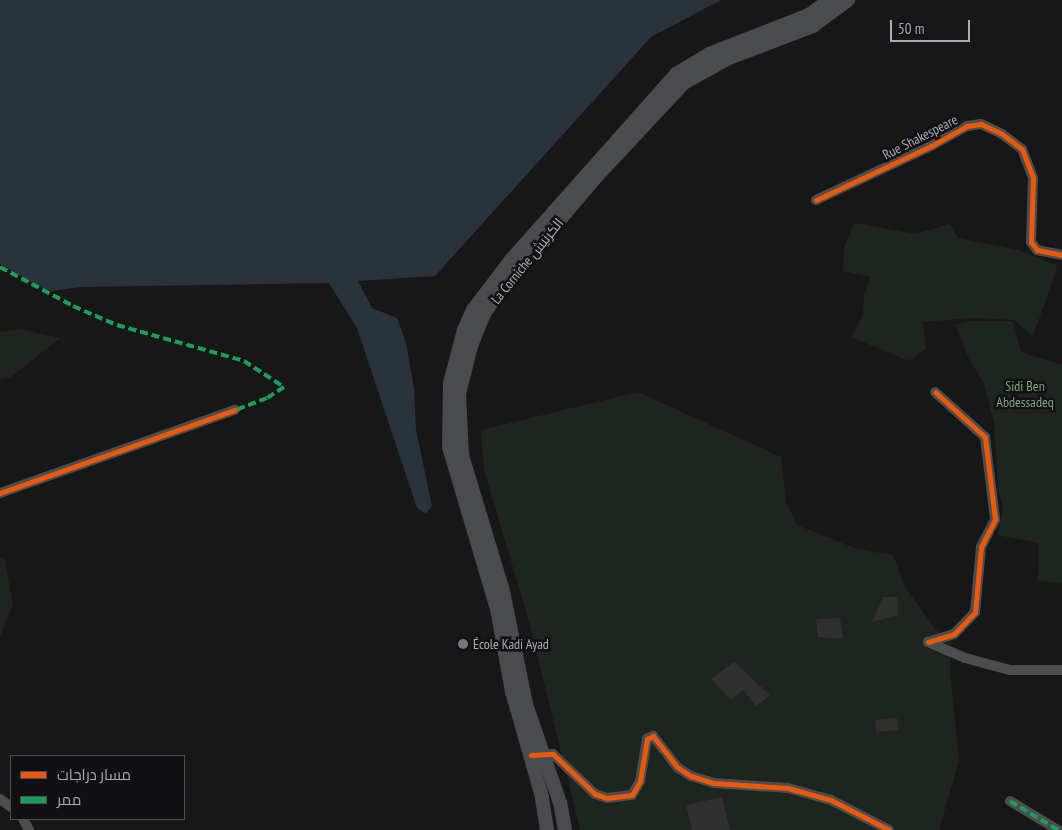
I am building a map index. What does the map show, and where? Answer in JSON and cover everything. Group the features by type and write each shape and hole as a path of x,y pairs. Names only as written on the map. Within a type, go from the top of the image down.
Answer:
{"main road":[{"name":"La Corniche الكرنيش","path":"565,830 514,698 497,609 449,447 450,383 464,330 473,310 517,253 676,74 709,54 809,15 830,0"},
{"name":"La Corniche الكرنيش","path":"547,830 537,755 503,591 462,455 459,394 476,331 501,289 596,177 684,82 729,58 813,26 848,0"}],"street":[{"name":"Rue Shakespeare","path":"816,200 931,146 967,126 980,124 1002,134 1022,149 1033,178 1031,242 1037,250 1062,255"},
{"path":"935,392 985,437 994,519 981,547 975,612 954,634 928,642 965,658 1010,670 1062,670"},
{"path":"0,493 235,410"},
{"path":"537,755 552,754 595,794 607,798 632,795 640,781 648,739 652,736 677,766 690,776 714,783 788,788 831,800 889,830"},
{"path":"1010,801 1058,830"}],"green space":[{"path":"854,223 915,234 950,224 958,238 1018,250 1058,266 1033,336 1014,320 973,318 923,322 926,349 909,361 851,337 863,315 864,294 871,277 843,271 844,248"},
{"name":"Sidi Ben Abdessadeq","path":"971,321 1013,321 1021,352 1062,365 1062,584 1038,580 1039,543 997,535 1003,508 998,489 994,423 984,384 968,357 955,324"},
{"path":"19,329 60,338 11,377 0,379 0,332"},
{"path":"638,392 781,457 786,502 797,525 857,549 893,555 905,587 935,629 952,642 950,671 959,760 939,830 580,830 530,625 484,470 481,430"},
{"path":"0,558 5,560 13,604 0,637"}],"shaded area":[{"path":"0,0 721,0 651,37 435,276 358,281 372,308 397,318 406,343 414,389 416,430 432,506 426,514 417,508 357,328 329,283 81,287 52,291 40,287 0,264"}],"building":[{"path":"883,597 897,597 898,615 872,622"},
{"path":"840,618 843,639 818,637 816,619"},
{"path":"734,662 770,695 756,706 743,690 731,700 711,679"},
{"path":"897,718 898,730 876,732 875,720"},
{"path":"722,797 730,830 692,830 686,805"}],"marked path":[{"path":"0,267 73,306 117,325 244,361 284,387 267,398 235,410"},
{"path":"1010,801 1058,830"}],"cycle path":[{"path":"816,200 931,146 967,126 981,124 1002,134 1022,149 1033,178 1031,242 1037,250 1062,255"},
{"path":"928,642 954,634 975,612 981,547 995,519 985,437 935,392"},
{"path":"0,493 235,410"},
{"path":"531,755 553,754 595,794 607,798 632,795 640,781 647,739 653,736 677,767 691,776 714,783 788,788 831,800 889,830"}],"place":[{"name":"École Kadi Ayad","path":"463,644"}]}
